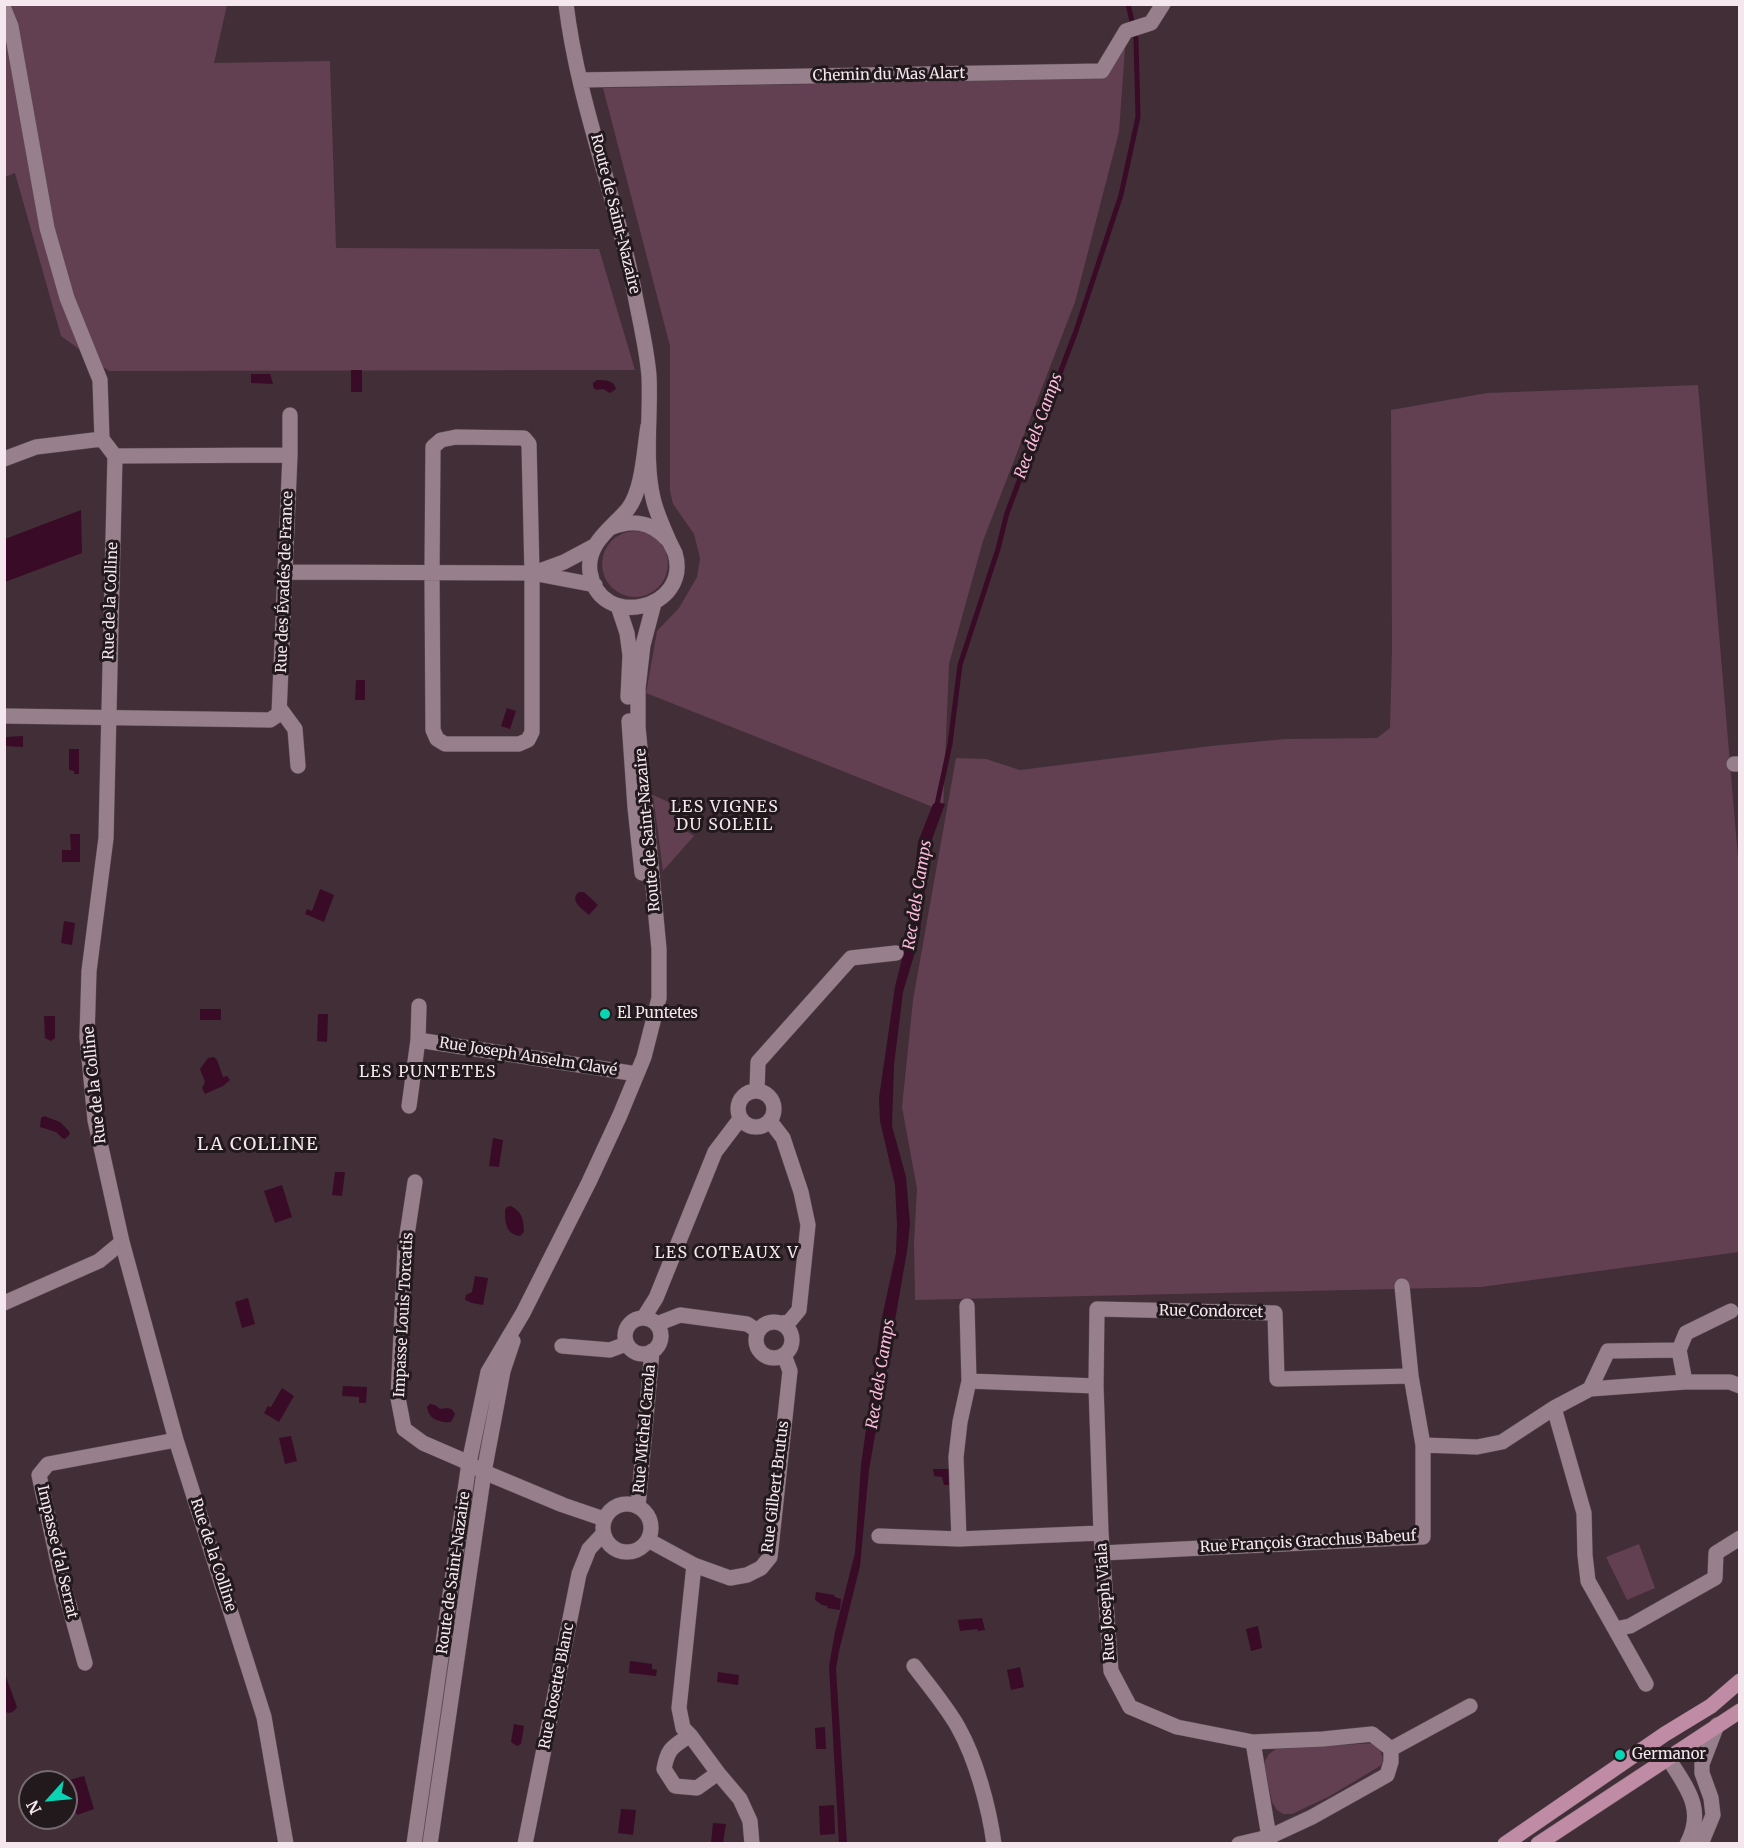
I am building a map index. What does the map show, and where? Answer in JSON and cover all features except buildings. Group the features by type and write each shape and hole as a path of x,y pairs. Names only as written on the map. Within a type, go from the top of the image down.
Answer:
{"main road":[{"path":"1505,1844 1685,1721 1711,1706 1740,1681"},
{"path":"1538,1844 1740,1711"},
{"path":"1668,1758 1685,1721"}],"street":[{"name":"Route de Saint-Nazaire","path":"566,4 580,80 635,294 649,375 648,426"},
{"name":"Chemin du Mas Alart","path":"580,80 1102,71 1126,31 1151,23 1163,4"},
{"path":"4,9 11,26 47,228 67,298 100,380 102,439 115,456 290,455"},
{"name":"Rue des Évadés de France","path":"281,710 290,416"},
{"path":"648,426 653,498 675,554 676,568 673,582 666,594 654,603 630,608 618,606 601,594 590,573 590,559 594,546 629,507 639,485 648,426"},
{"path":"456,437 524,438 529,444 532,573 532,732 528,740 519,744 445,744 437,739 433,730 433,447 441,440 456,437"},
{"path":"4,459 36,447 102,439"},
{"name":"Rue de la Colline","path":"115,456 106,838 89,971 87,1037 95,1120 122,1242 176,1440 264,1717 286,1844"},
{"path":"610,528 622,523 648,524 660,531 669,541"},
{"path":"532,573 564,562 594,546"},
{"path":"285,573 532,573 595,585"},
{"name":"Route de Saint-Nazaire","path":"414,1844 469,1463 488,1372 523,1312 589,1182 644,1057 659,998 658,939 638,727 638,688 643,645 654,603"},
{"name":"Route de Saint-Nazaire","path":"618,606 627,633 630,656 629,739 649,938 649,989 644,1057"},
{"path":"4,716 270,720 275,718 281,710 296,729 298,766"},
{"path":"757,1090 759,1062 851,958 896,953"},
{"name":"Rue Joseph Anselm Clavé","path":"409,1106 420,1006"},
{"name":"Rue Joseph Anselm Clavé","path":"418,1040 637,1074"},
{"path":"757,1090 764,1092 775,1108 770,1121 758,1127 751,1127 740,1119 739,1103 742,1096 757,1090"},
{"path":"650,1321 656,1298 716,1152 740,1119"},
{"path":"770,1121 783,1138 801,1192 808,1225 799,1310 789,1322 769,1323 763,1326 756,1338 762,1353 768,1357 776,1358 789,1351 792,1340 788,1328 782,1323"},
{"name":"Impasse Louis Torcatis","path":"415,1182 405,1248 398,1398 404,1429 423,1443 484,1472"},
{"path":"4,1303 99,1261 122,1242"},
{"path":"1402,1286 1411,1376 1423,1445 1477,1447 1502,1442 1554,1408 1590,1389 1685,1382 1730,1382 1740,1386"},
{"path":"959,1539 956,1456 960,1422 969,1382 966,1306"},
{"name":"Rue Condorcet","path":"1100,1472 1096,1386 1097,1309 1275,1313 1277,1379 1411,1376"},
{"path":"1685,1382 1679,1350 1686,1333 1731,1311"},
{"name":"Route de Saint-Nazaire","path":"430,1844 484,1472 503,1371 523,1312"},
{"path":"650,1321 660,1331 661,1339 658,1346 652,1352 645,1354 631,1350 624,1336 630,1322 636,1318 650,1321 680,1315 747,1324 759,1331"},
{"path":"562,1346 610,1350 626,1344"},
{"path":"1590,1389 1608,1351 1679,1350"},
{"name":"Rue Michel Carola","path":"638,1507 652,1352"},
{"name":"Rue Gilbert Brutus","path":"648,1540 694,1564 730,1578 747,1575 761,1568 770,1557 790,1371 784,1355"},
{"path":"969,1382 1096,1386"},
{"path":"1554,1408 1584,1513 1588,1581 1646,1684"},
{"name":"Impasse d'al Serrat","path":"85,1663 61,1576 39,1475 48,1464 176,1440"},
{"name":"Rue François Gracchus Babeuf","path":"1102,1553 1423,1537 1423,1445"},
{"path":"484,1472 563,1505 603,1527"},
{"name":"Rue Joseph Viala","path":"1100,1472 1102,1553 1111,1671 1130,1707 1177,1727 1253,1742 1372,1734 1392,1749"},
{"path":"622,1504 638,1507 644,1511 651,1525 648,1540 636,1551 619,1552 606,1542 603,1527 608,1512 622,1504"},
{"name":"Rue Rosette Blanc","path":"525,1844 579,1574 589,1549 603,1527"},
{"path":"879,1536 959,1539 1101,1533"},
{"path":"1615,1629 1630,1626 1715,1578 1716,1553 1740,1538"},
{"path":"694,1564 679,1708 683,1728 740,1799 750,1821 752,1844"},
{"path":"914,1666 959,1729 979,1777 994,1844"},
{"path":"1239,1844 1269,1840 1388,1775 1392,1749 1470,1707"},
{"path":"1701,1844 1713,1815 1711,1798 1702,1773 1702,1764 1717,1725"},
{"path":"690,1735 669,1750 666,1757 664,1769 675,1786 697,1788 718,1773"},
{"path":"1253,1742 1269,1840"},
{"path":"1668,1758 1691,1794 1696,1814 1687,1844"}],"shaded area":[{"path":"5,5 227,5 214,63 330,61 336,248 599,249 635,370 109,371 61,336 15,173 5,177"},
{"path":"1125,49 1119,132 1075,302 983,541 949,664 943,811 646,693 657,631 679,608 697,577 700,558 694,534 673,504 670,491 670,346 603,88 1070,79"},
{"path":"1698,385 1739,870 1739,1252 1481,1287 915,1300 914,1242 917,1189 902,1107 913,1000 956,758 986,759 1020,770 1285,739 1377,738 1390,728 1391,410 1487,393"},
{"path":"635,531 648,534 658,541 665,551 668,564 665,577 658,587 648,594 635,597 622,594 612,587 605,577 602,564 605,551 612,541 622,534"},
{"path":"653,795 689,811 679,826 694,836 663,871"},
{"path":"1639,1544 1655,1588 1627,1600 1606,1557"},
{"path":"1374,1743 1382,1756 1383,1762 1380,1766 1330,1796 1292,1814 1283,1814 1277,1810 1272,1802 1265,1768 1265,1761 1269,1754 1276,1749"}],"water":[{"path":"351,370 362,370 362,392 351,392"},
{"path":"251,374 270,374 273,384 251,383"},
{"path":"597,380 611,382 616,389 610,393 603,389 596,390 593,383"},
{"path":"81,510 82,553 5,582 5,539"},
{"path":"356,680 365,680 365,700 355,700"},
{"path":"507,708 516,711 510,729 501,726"},
{"path":"23,736 23,747 5,746 5,737"},
{"path":"69,749 79,749 79,774 74,774 74,771 69,770"},
{"path":"938,802 945,804 930,845 919,939 903,992 894,1065 892,1126 906,1177 910,1224 907,1251 869,1470 860,1566 836,1669 847,1843 839,1843 829,1666 855,1553 861,1465 881,1322 896,1253 895,1185 880,1121 879,1098 895,987 909,931 918,842 933,804"},
{"path":"70,834 80,834 80,862 62,862 62,850 71,850"},
{"path":"320,889 334,895 324,922 305,914 307,909 312,911"},
{"path":"584,892 598,905 589,915 576,901 576,895"},
{"path":"64,921 75,923 72,945 61,943"},
{"path":"200,1009 221,1009 221,1020 200,1020"},
{"path":"318,1014 328,1014 327,1042 317,1041"},
{"path":"44,1016 55,1016 55,1038 51,1041 45,1038"},
{"path":"214,1057 223,1077 227,1076 230,1080 223,1086 205,1094 202,1088 205,1082 200,1069 208,1058"},
{"path":"44,1116 60,1122 70,1134 65,1139 56,1132 40,1127 41,1118"},
{"path":"493,1138 503,1140 499,1167 489,1166"},
{"path":"335,1172 345,1172 342,1196 332,1195"},
{"path":"282,1185 292,1217 275,1223 264,1191"},
{"path":"511,1206 518,1211 523,1220 524,1232 520,1236 511,1233 507,1226 505,1210"},
{"path":"475,1276 488,1278 483,1305 465,1300 466,1295 472,1292"},
{"path":"248,1298 255,1324 242,1328 235,1302"},
{"path":"343,1386 367,1387 366,1403 359,1403 359,1397 342,1396"},
{"path":"282,1388 294,1396 279,1422 264,1413 268,1406 271,1407"},
{"path":"430,1404 440,1409 453,1410 455,1414 451,1422 439,1421 432,1417 427,1407"},
{"path":"291,1436 297,1461 285,1464 279,1438"},
{"path":"933,1469 952,1469 953,1485 944,1485 942,1477 934,1476"},
{"path":"816,1592 834,1595 841,1599 840,1610 827,1608 828,1606 815,1600"},
{"path":"982,1618 985,1630 960,1631 958,1620"},
{"path":"1258,1626 1262,1648 1251,1651 1246,1629"},
{"path":"630,1661 652,1664 652,1669 657,1670 656,1676 629,1673"},
{"path":"1020,1667 1024,1687 1011,1690 1007,1670"},
{"path":"718,1672 739,1675 738,1685 717,1682"},
{"path":"5,1674 17,1707 10,1713 5,1712"},
{"path":"514,1724 524,1726 521,1744 517,1746 511,1742"},
{"path":"825,1727 826,1749 816,1749 815,1728"},
{"path":"84,1776 94,1809 78,1815 78,1778"},
{"path":"834,1805 835,1834 820,1835 819,1806"},
{"path":"621,1809 636,1810 633,1835 618,1833"},
{"path":"713,1823 726,1824 723,1843 711,1843"}],"waterway":[{"name":"Rec dels Camps","path":"936,809 950,744 960,665 998,549 1007,513 1076,331 1121,195 1138,117 1136,39 1128,4"}],"place":[{"name":"El Puntetes","path":"605,1014"},
{"name":"Germanor","path":"1620,1755"}],"district":[{"name":"LES VIGNES DU SOLEIL","path":"725,816"},
{"name":"LES PUNTETES","path":"428,1072"},
{"name":"LA COLLINE","path":"258,1145"},
{"name":"LES COTEAUX V","path":"727,1253"}]}
